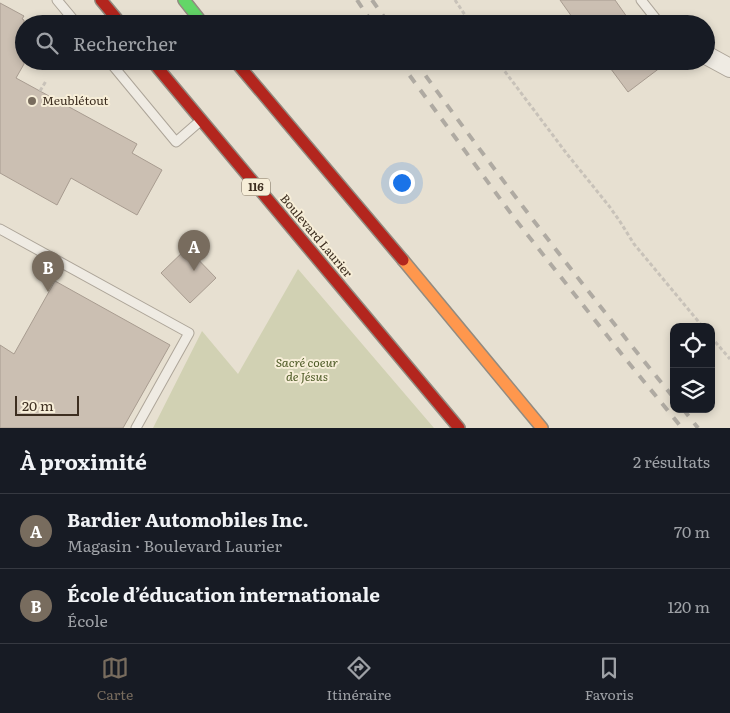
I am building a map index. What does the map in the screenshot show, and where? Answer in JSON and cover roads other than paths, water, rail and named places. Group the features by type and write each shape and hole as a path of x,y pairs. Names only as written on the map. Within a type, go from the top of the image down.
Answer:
{"main road":[{"path":"101,0 108,15"},
{"path":"184,0 196,15"},
{"name":"Boulevard Laurier","path":"159,70 459,428"},
{"path":"243,70 542,428"}],"street":[{"path":"715,60 730,68"}],"lane":[{"path":"57,0 70,15"},
{"path":"641,0 653,15"},
{"path":"116,70 176,142 201,120"},
{"path":"0,228 189,333 136,428"}],"railway":[{"path":"357,0 367,15"},
{"path":"372,0 383,15"},
{"path":"406,70 515,219 682,428"},
{"path":"422,70 542,231 670,393"},
{"path":"686,413 698,428"}],"place":[{"name":"Meublétout","path":"32,101"},
{"name":"Bardier Automobiles Inc.","path":"194,271"},
{"name":"École d’éducation internationale","path":"48,292"}],"park label":[{"name":"Sacré coeur de Jésus","path":"307,370"}]}
